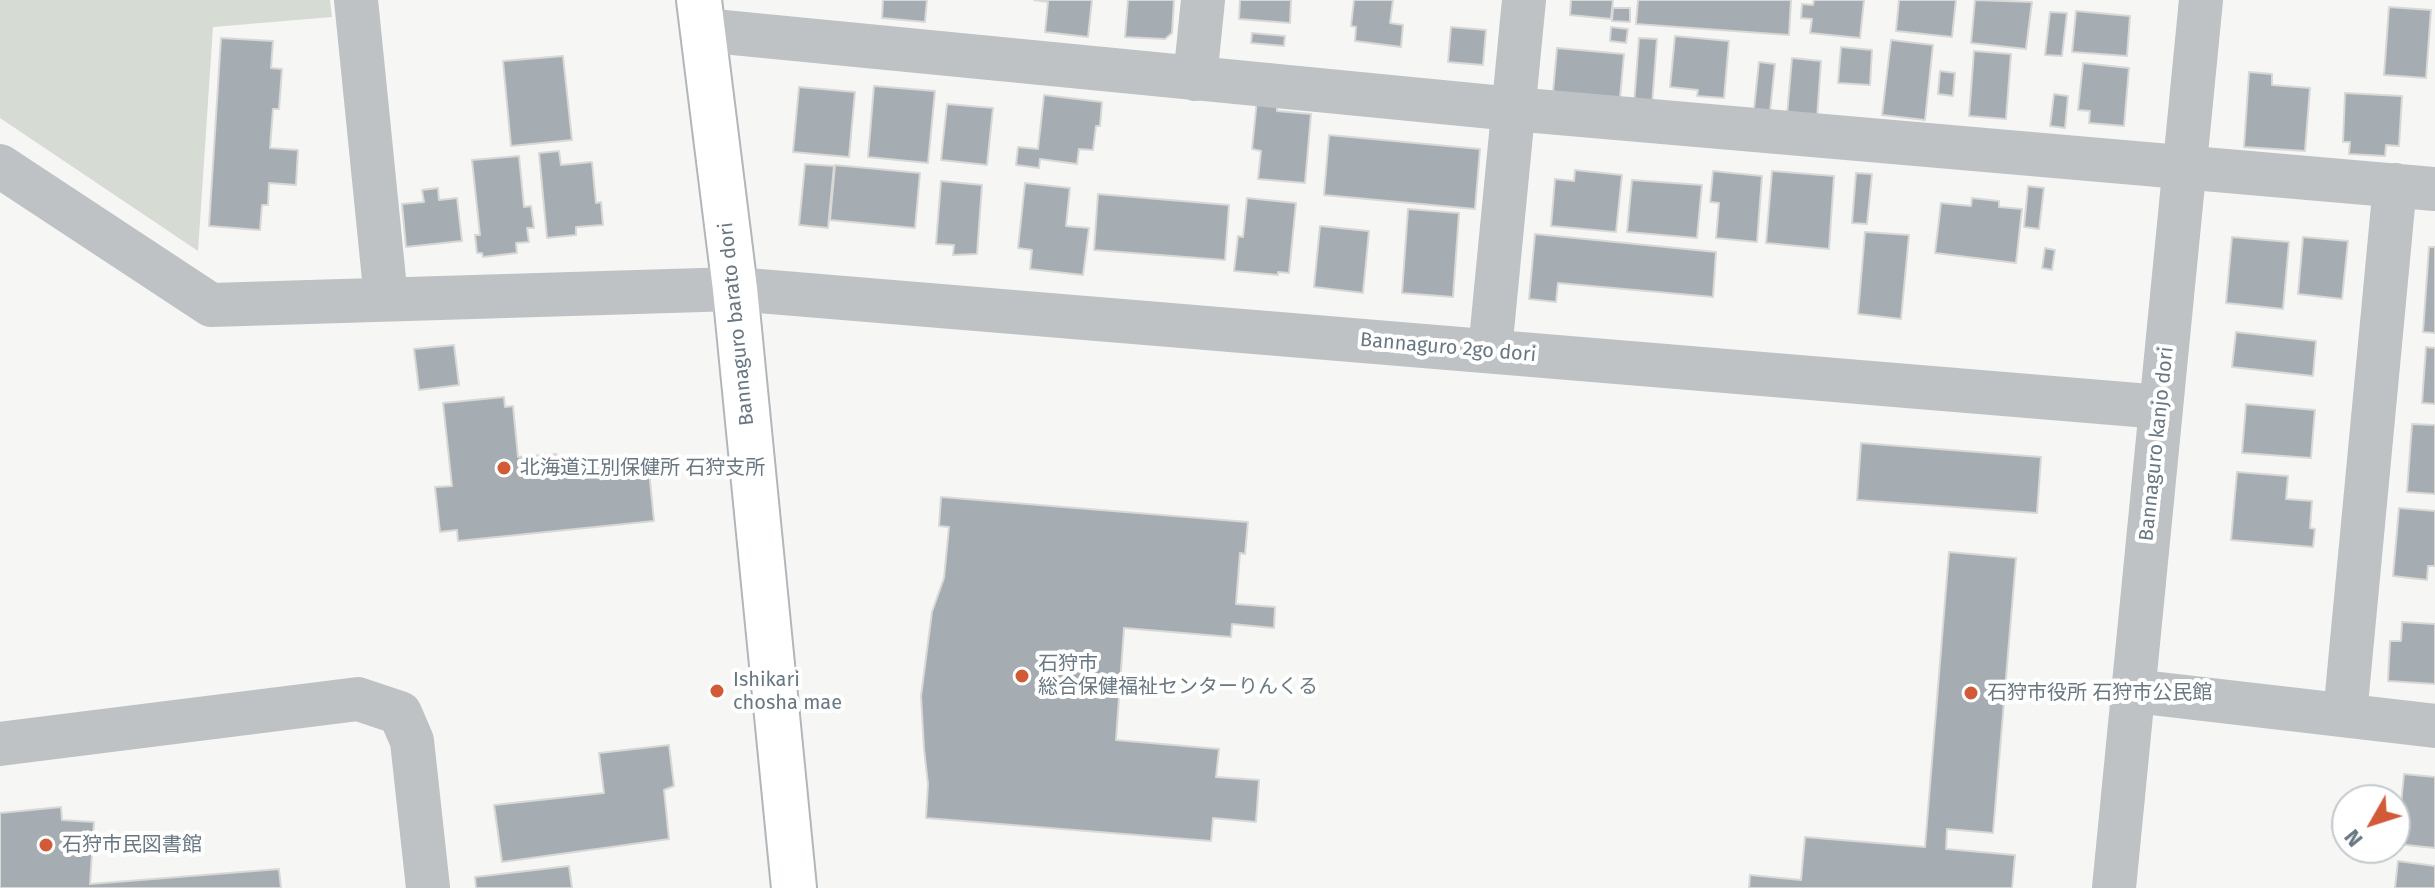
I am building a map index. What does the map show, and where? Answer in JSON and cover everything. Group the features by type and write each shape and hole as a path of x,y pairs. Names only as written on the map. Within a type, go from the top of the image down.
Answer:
{"main road":[{"name":"Bannaguro barato dori","path":"701,15 735,289 794,888"}],"street":[{"path":"356,0 386,299"},
{"path":"1195,79 1203,0"},
{"path":"1490,351 1524,0"},
{"name":"Bannaguro kanjo dori","path":"2114,888 2201,0"},
{"path":"701,15 1195,79 2415,187 2345,715"},
{"name":"Bannaguro 2go dori","path":"0,166 211,305 735,289 2161,407"},
{"path":"2134,691 2435,726"},
{"path":"0,744 358,699 400,713 412,741 428,888"}],"shaded area":[{"path":"0,0 330,0 332,17 213,27 198,251 0,118"}],"building":[{"path":"883,0 927,0 925,22 882,18"},
{"path":"1034,0 1092,0 1088,37 1045,32 1048,2"},
{"path":"1128,0 1174,0 1172,33 1165,39 1125,37"},
{"path":"1240,0 1291,0 1290,23 1239,19"},
{"path":"1354,0 1393,0 1390,23 1403,25 1401,47 1355,41 1356,27 1351,26"},
{"path":"1571,0 1613,0 1611,19 1570,15"},
{"path":"1638,0 1791,0 1789,35 1636,24"},
{"path":"1814,0 1864,0 1860,38 1810,33 1812,19 1801,18 1802,4 1813,5"},
{"path":"1899,0 1956,0 1952,37 1896,31"},
{"path":"1975,0 2032,2 2026,49 1971,43"},
{"path":"2389,7 2431,10 2426,78 2384,75"},
{"path":"1613,8 1630,8 1630,22 1612,21"},
{"path":"2076,11 2130,16 2127,56 2072,52"},
{"path":"2050,12 2067,13 2062,56 2045,55"},
{"path":"1451,27 1486,30 1483,65 1448,62"},
{"path":"1611,27 1628,29 1626,43 1610,41"},
{"path":"1252,33 1285,36 1284,46 1251,43"},
{"path":"1675,36 1729,41 1724,98 1697,96 1698,90 1670,87"},
{"path":"221,38 273,41 271,68 282,69 279,109 273,109 270,148 298,150 296,185 269,183 268,205 262,205 260,230 209,226"},
{"path":"1639,38 1657,39 1652,105 1634,104"},
{"path":"1891,40 1933,45 1925,120 1882,115"},
{"path":"1841,47 1872,50 1870,85 1838,83"},
{"path":"1557,48 1624,54 1620,98 1553,92"},
{"path":"1974,51 2011,54 2006,119 1969,116"},
{"path":"563,56 572,140 511,146 503,61"},
{"path":"1792,58 1821,61 1817,118 1787,115"},
{"path":"1759,62 1775,64 1770,111 1754,109"},
{"path":"2083,63 2129,68 2124,126 2089,123 2090,111 2078,110"},
{"path":"1940,71 1955,73 1953,96 1938,94"},
{"path":"2249,72 2272,74 2272,85 2310,88 2305,151 2244,147"},
{"path":"874,86 935,91 928,163 868,157"},
{"path":"799,87 855,92 849,157 793,152"},
{"path":"2345,93 2402,96 2399,146 2386,145 2385,156 2349,154 2350,142 2343,142"},
{"path":"2054,94 2068,96 2065,128 2050,126"},
{"path":"1044,95 1102,102 1100,126 1096,126 1093,150 1079,149 1077,164 1040,159 1039,168 1016,165 1018,147 1038,149"},
{"path":"1257,100 1277,102 1277,111 1311,114 1305,183 1258,179 1261,151 1252,149"},
{"path":"947,104 993,108 987,165 941,160"},
{"path":"1329,135 1480,149 1475,209 1324,195"},
{"path":"559,151 561,165 592,162 596,203 601,202 603,225 576,227 576,235 547,238 539,153"},
{"path":"519,156 524,207 531,206 534,228 527,228 529,242 516,243 517,253 483,257 482,253 477,253 475,235 480,235 472,160"},
{"path":"805,164 834,166 828,228 799,225"},
{"path":"835,165 920,173 915,228 830,220"},
{"path":"1575,170 1622,175 1616,232 1551,226 1555,179 1574,181"},
{"path":"1713,171 1762,176 1757,242 1716,238 1719,203 1710,202"},
{"path":"1772,171 1834,176 1829,249 1766,243"},
{"path":"1856,173 1872,174 1867,224 1852,223"},
{"path":"1632,180 1702,185 1697,238 1627,232"},
{"path":"941,181 982,185 977,254 953,255 954,245 936,244"},
{"path":"1025,183 1070,188 1066,226 1089,228 1083,275 1030,269 1032,250 1018,248"},
{"path":"2028,186 2044,188 2039,229 2024,227"},
{"path":"438,188 439,200 457,198 462,241 406,247 402,204 424,202 422,190"},
{"path":"1098,194 1229,205 1225,260 1094,250"},
{"path":"1247,198 1296,203 1289,273 1234,271 1238,236 1243,237"},
{"path":"1972,198 1999,201 1999,207 2022,209 2016,263 1935,253 1941,203 1971,206"},
{"path":"1408,209 1459,213 1453,297 1402,293"},
{"path":"1320,226 1369,231 1363,293 1314,287"},
{"path":"1865,232 1909,235 1901,319 1858,314"},
{"path":"1535,234 1716,252 1713,297 1558,283 1556,302 1529,299"},
{"path":"2232,237 2289,242 2283,309 2226,303"},
{"path":"2303,237 2348,241 2342,299 2298,294"},
{"path":"2429,247 2435,247 2435,333 2423,332"},
{"path":"2045,248 2055,250 2052,270 2042,268"},
{"path":"2236,332 2316,341 2313,376 2232,367"},
{"path":"454,345 459,385 419,390 414,349"},
{"path":"2426,347 2435,348 2435,404 2422,403"},
{"name":"北海道江別保健所 石狩支所","path":"504,397 505,407 513,406 518,457 556,454 558,472 639,464 640,472 649,471 654,521 458,541 457,530 440,532 435,487 452,486 443,403"},
{"path":"2246,404 2315,410 2311,458 2242,453"},
{"path":"2412,424 2435,425 2435,494 2407,492"},
{"path":"1861,443 2041,457 2037,513 1857,500"},
{"path":"2237,472 2288,476 2286,499 2312,501 2310,528 2315,529 2313,547 2231,540"},
{"name":"石狩市 総合保健福祉センターりんくる","path":"941,497 1248,522 1245,554 1240,553 1236,604 1275,607 1274,628 1232,624 1231,637 1124,628 1116,740 1219,749 1216,777 1259,780 1256,822 1213,818 1211,841 926,818 928,784 921,696 932,612 944,578 949,527 939,526"},
{"path":"2399,508 2435,511 2435,566 2428,566 2427,580 2393,576"},
{"name":"石狩市役所 石狩市公民館","path":"1949,552 2016,558 1993,833 1947,829 1946,849 2015,855 2012,888 1749,888 1750,875 1801,880 1805,837 1925,847"},
{"path":"2402,622 2435,624 2435,684 2388,681 2390,641 2401,641"},
{"path":"669,745 674,786 664,790 669,839 502,862 494,805 604,793 599,753"},
{"path":"2404,774 2435,777 2435,848 2411,845 2411,784 2403,784"},
{"name":"石狩市民図書館","path":"61,807 62,820 94,822 90,884 279,869 281,888 0,888 0,813"},
{"path":"2398,864 2435,866 2435,888 2395,888"},
{"path":"569,866 572,888 476,888 475,877"}],"place":[{"name":"北海道江別保健所 石狩支所","path":"504,468"},
{"name":"石狩市 総合保健福祉センターりんくる","path":"1022,676"},
{"name":"Ishikari chosha mae","path":"717,691"},
{"name":"石狩市役所 石狩市公民館","path":"1971,693"},
{"name":"石狩市民図書館","path":"46,845"}]}
